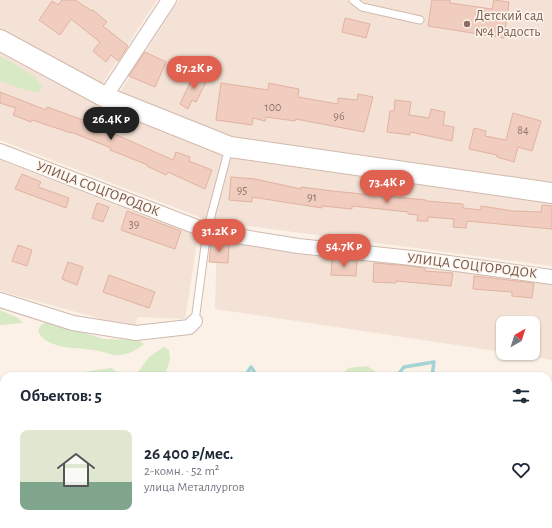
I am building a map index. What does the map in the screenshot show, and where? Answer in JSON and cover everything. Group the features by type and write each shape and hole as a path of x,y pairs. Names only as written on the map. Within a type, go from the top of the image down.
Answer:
{"main road":[{"path":"0,40 105,96 230,147 552,193"}],"street":[{"path":"105,96 169,0"},
{"name":"УЛИЦА СОЦГОРОДОК","path":"0,151 207,231 298,246 412,258 552,277"},
{"path":"0,300 73,323 136,333 189,327 195,321"}],"lane":[{"path":"353,0 362,7 420,20"},
{"path":"195,321 207,231 230,147"}],"shaded area":[{"path":"0,0 157,0 102,84 0,29"},
{"path":"179,0 552,0 552,183 232,138 120,92"},
{"path":"0,49 101,105 226,157 552,203 552,266 210,221 0,140"},
{"path":"0,160 198,236 185,319 138,317 134,328 0,291"},
{"path":"217,241 552,280 552,360 540,358 540,316 496,316 496,351 215,309"}],"green space":[{"path":"0,56 34,76 42,87 39,92 26,90 0,81"},
{"path":"0,310 18,318 23,323 0,325"},
{"path":"50,322 104,339 138,340 144,344 130,353 117,355 56,345 48,342 42,337 38,330 42,324"},
{"path":"164,347 169,350 170,359 166,372 138,372 149,357"},
{"path":"367,366 376,372 344,372 349,368"},
{"path":"111,368 117,372 84,372"}],"building":[{"path":"62,0 75,0 92,11 93,10 107,22 103,26 128,46 118,61 111,55 106,62 93,51 100,42 71,19 60,35 39,20 52,1 58,5"},
{"path":"432,0 450,0 450,3 492,9 494,0 509,2 504,38 428,26"},
{"path":"345,18 370,24 366,38 342,32"},
{"path":"145,52 166,62 155,87 129,76"},
{"path":"195,72 208,78 196,102 192,100 188,109 180,104"},
{"path":"221,83 268,90 269,83 299,89 298,97 338,104 338,98 357,100 358,94 373,97 364,132 296,119 295,121 266,117 265,121 253,118 252,125 216,120"},
{"path":"0,92 46,110 47,107 83,120 173,160 176,152 190,157 189,161 212,170 205,189 168,172 166,175 147,166 148,165 110,150 111,148 71,132 32,120 31,122 13,115 16,108 0,103"},
{"path":"395,100 411,102 409,115 429,118 431,109 445,112 443,125 454,127 452,141 410,132 410,135 387,132 390,111 394,111"},
{"path":"513,113 541,121 532,151 518,147 514,162 497,157 497,155 469,149 474,128 486,131 485,136 506,140"},
{"path":"22,174 41,182 38,187 69,198 66,208 15,189"},
{"path":"231,177 255,179 301,189 301,187 463,204 463,208 481,210 481,206 513,211 541,212 542,205 552,206 552,229 467,221 466,228 453,227 454,219 428,217 428,221 417,221 418,215 408,214 408,212 352,206 352,209 322,206 322,208 252,197 252,202 229,200"},
{"path":"97,203 109,207 103,222 92,218"},
{"path":"127,211 181,231 175,249 121,230"},
{"path":"211,243 229,245 228,263 209,262"},
{"path":"18,245 32,250 27,266 12,261"},
{"path":"332,259 357,261 356,276 331,275"},
{"path":"68,262 83,267 77,285 62,279"},
{"path":"374,263 411,266 425,268 425,271 453,273 451,286 396,281 396,283 373,282"},
{"path":"109,275 155,292 149,308 103,292"},
{"path":"474,276 534,283 532,298 512,296 512,292 473,289"}],"waterway":[{"path":"400,372 404,367 434,362 433,372"},
{"path":"248,372 251,367 254,372"}],"place":[{"name":"Детский сад №4 Радость","path":"467,24"}]}
